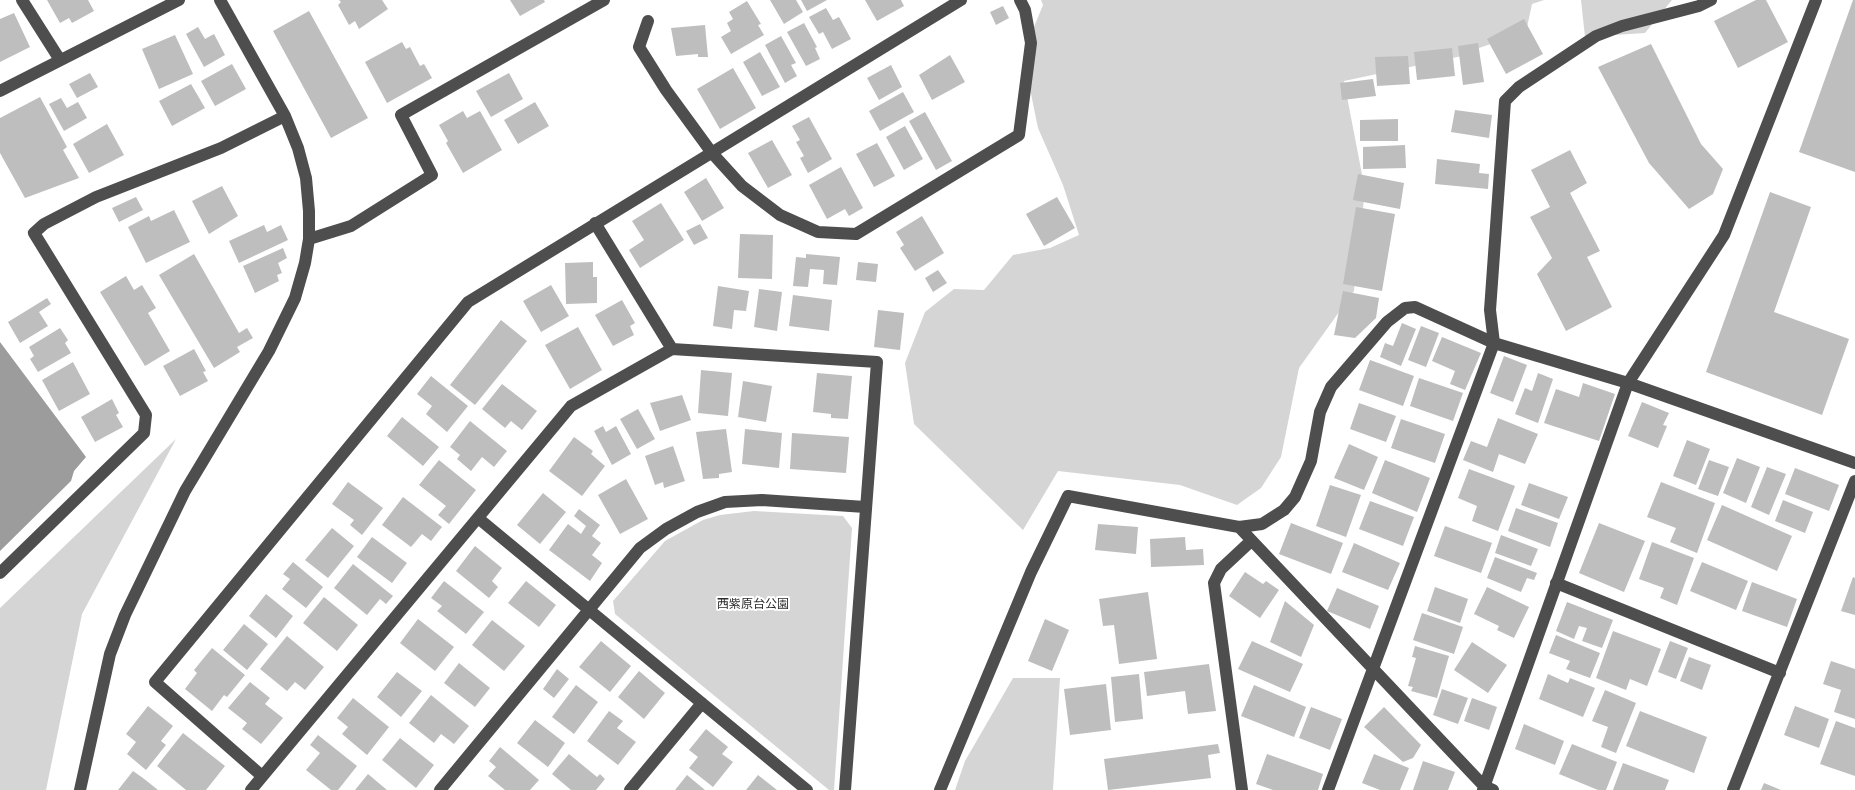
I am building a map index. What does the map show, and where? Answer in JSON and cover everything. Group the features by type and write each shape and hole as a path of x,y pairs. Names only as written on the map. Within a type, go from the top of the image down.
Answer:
{"street":[{"path":"22,0 60,60"},
{"path":"80,790 110,654 125,615 185,491 269,351 296,298 309,239 306,178 298,148 285,116 220,0"},
{"path":"309,239 351,226 432,175 401,115 604,0"},
{"path":"262,776 155,682 468,302 961,0"},
{"path":"648,21 638,47 666,90 712,153 742,186 780,215 818,232 856,234 1019,135 1031,43 1025,10 1020,0"},
{"path":"1328,790 1494,343 1490,310 1505,101 1519,87 1596,36 1622,26 1698,6 1711,0"},
{"path":"1239,527 1487,789 1556,583 1628,383 1724,235 1816,0"},
{"path":"0,91 174,1"},
{"path":"0,573 144,433 146,415 34,233 44,224 96,197 221,148 285,116"},
{"path":"595,223 672,349"},
{"path":"940,790 1031,572 1068,496 1239,527 1262,524 1284,510 1295,498 1311,461 1320,412 1331,387 1387,322 1405,308 1415,307 1494,343 1628,383 1855,463"},
{"path":"251,790 571,406 672,349 877,362 846,790"},
{"path":"1733,790 1855,482"},
{"path":"440,790 640,548 666,530 696,512 725,502 762,500 866,507"},
{"path":"478,518 807,790"},
{"path":"1242,790 1214,583 1221,569 1251,541"},
{"path":"1556,583 1780,672"},
{"path":"630,790 702,703"}],"green space":[{"path":"1041,0 1544,0 1532,4 1526,32 1479,48 1462,56 1344,81 1365,190 1354,291 1299,368 1281,457 1261,488 1237,505 1180,485 1058,471 1023,530 914,424 905,363 925,312 954,289 984,290 1013,255 1050,248 1079,235 1063,185 1038,128 1029,84 1027,44 1043,5"},
{"path":"1581,0 1672,0 1645,33 1585,37"},
{"path":"176,439 82,614 46,790 0,790 0,608"},
{"name":"西紫原台公園","path":"754,511 843,516 852,528 834,790 829,790 615,614 613,601 665,541 703,520 720,515"},
{"path":"1013,678 1060,678 1053,790 955,790 965,761"}],"shaded area":[{"path":"0,342 86,457 74,471 71,481 0,551"}],"building":[{"path":"47,0 88,0 94,11 72,23 69,18 60,23"},
{"path":"339,0 382,0 388,9 359,29 355,21 349,25 338,5 341,2"},
{"path":"510,0 544,0 545,2 520,16"},
{"path":"770,0 796,0 803,12 784,24"},
{"path":"801,0 827,0 807,11"},
{"path":"865,0 901,0 904,6 877,21"},
{"path":"1756,0 1766,0 1788,42 1738,68 1714,21"},
{"path":"1853,0 1855,0 1855,172 1799,152"},
{"path":"747,1 761,24 758,25 764,35 731,54 721,37 731,31 727,23 733,19 729,12"},
{"path":"1003,6 1009,18 996,25 990,12"},
{"path":"826,8 833,20 839,17 851,39 832,49 823,32 819,34 809,17"},
{"path":"309,11 368,118 331,138 273,31"},
{"path":"14,13 30,47 0,62 0,19"},
{"path":"1524,19 1543,54 1506,74 1487,39"},
{"path":"804,23 817,47 815,48 820,59 806,66 787,32"},
{"path":"705,25 708,57 698,57 698,54 676,56 671,28"},
{"path":"198,27 205,39 214,34 225,55 204,67 186,34"},
{"path":"175,35 193,74 159,89 142,49"},
{"path":"781,36 796,63 791,65 797,76 785,83 765,45"},
{"path":"402,42 406,49 410,47 420,66 424,64 432,78 387,103 365,62"},
{"path":"1478,43 1484,82 1463,85 1458,46"},
{"path":"1651,44 1701,144 1723,169 1713,194 1689,209 1649,163 1598,67"},
{"path":"1452,48 1455,76 1417,80 1414,52"},
{"path":"760,52 780,87 762,96 743,62"},
{"path":"950,55 965,82 932,100 919,75"},
{"path":"1408,56 1410,84 1377,86 1375,57"},
{"path":"232,64 246,89 215,106 201,81"},
{"path":"891,65 902,87 879,100 867,78"},
{"path":"733,68 756,108 720,129 697,89"},
{"path":"90,73 98,87 77,98 69,84"},
{"path":"509,73 523,99 491,117 476,91"},
{"path":"1373,79 1376,96 1342,100 1340,83"},
{"path":"191,84 205,108 172,126 159,101"},
{"path":"903,92 914,112 880,131 869,111"},
{"path":"40,97 67,147 63,150 79,178 25,198 0,153 0,118"},
{"path":"61,98 67,108 78,102 87,118 64,131 49,104"},
{"path":"535,102 549,126 518,144 504,120"},
{"path":"1455,110 1492,115 1489,138 1451,132"},
{"path":"463,111 467,118 480,111 502,150 463,173 446,143 448,141 439,125"},
{"path":"925,112 952,161 936,170 909,121"},
{"path":"809,117 832,159 808,173 800,158 804,156 796,142 800,140 792,126"},
{"path":"1398,119 1398,141 1360,141 1360,120"},
{"path":"107,124 124,155 89,173 73,144"},
{"path":"905,126 923,159 904,170 886,137"},
{"path":"772,140 792,175 768,188 748,153"},
{"path":"877,143 895,176 874,187 856,154"},
{"path":"1405,145 1406,168 1363,169 1363,147"},
{"path":"1570,150 1587,183 1570,193 1600,251 1587,257 1612,307 1566,331 1537,274 1552,258 1530,217 1550,207 1531,170"},
{"path":"1437,159 1480,164 1479,173 1489,174 1488,189 1435,184"},
{"path":"841,167 863,208 849,216 845,209 827,219 809,185"},
{"path":"1358,174 1404,183 1400,209 1353,200"},
{"path":"706,178 724,208 702,221 684,192"},
{"path":"222,186 238,216 209,234 192,201"},
{"path":"1770,192 1811,207 1774,312 1849,339 1822,415 1706,372"},
{"path":"136,197 143,210 119,222 112,208"},
{"path":"1057,197 1075,228 1044,246 1026,214"},
{"path":"661,203 684,240 640,268 629,250 644,240 632,221"},
{"path":"1356,207 1395,214 1382,291 1343,284"},
{"path":"174,210 190,242 146,263 128,227 149,216 151,221"},
{"path":"922,216 944,253 915,271 900,248 904,245 896,232"},
{"path":"700,224 708,238 694,245 686,231"},
{"path":"264,225 267,232 281,225 288,240 239,263 229,241"},
{"path":"740,234 773,235 772,279 738,278"},
{"path":"283,248 287,258 278,263 282,273 277,275 279,281 255,293 243,266"},
{"path":"194,254 239,333 247,328 253,338 237,347 240,352 214,368 159,275"},
{"path":"806,254 840,257 837,285 823,284 824,270 810,269 808,287 793,286 796,257 806,258"},
{"path":"593,262 593,277 597,277 597,303 566,304 565,263"},
{"path":"858,262 878,264 876,282 856,280"},
{"path":"938,270 947,283 933,292 925,278"},
{"path":"126,276 134,290 142,285 156,308 148,313 170,351 145,366 100,292"},
{"path":"551,285 569,316 541,332 523,301"},
{"path":"718,286 749,291 746,311 734,310 732,329 713,326"},
{"path":"759,289 782,292 777,331 754,327"},
{"path":"1343,291 1379,298 1376,318 1355,338 1334,335"},
{"path":"793,295 832,300 829,331 789,326"},
{"path":"47,298 51,304 39,312 48,326 20,343 8,322"},
{"path":"622,300 635,323 630,326 634,335 613,346 595,315"},
{"path":"878,310 904,313 900,350 874,347"},
{"path":"501,320 527,341 475,405 450,385"},
{"path":"1402,323 1416,329 1401,366 1380,357 1385,343 1393,346"},
{"path":"1421,326 1439,333 1426,367 1408,360"},
{"path":"578,327 602,370 570,389 545,345"},
{"path":"60,328 68,340 65,343 71,353 38,372 30,359 34,356 29,347"},
{"path":"1442,337 1481,353 1465,390 1450,384 1455,371 1432,361"},
{"path":"194,349 206,371 203,372 208,381 180,396 163,366"},
{"path":"1504,356 1527,365 1513,402 1490,393"},
{"path":"1370,360 1414,376 1403,406 1359,390"},
{"path":"73,362 90,394 59,411 42,380"},
{"path":"701,370 732,373 728,416 698,413"},
{"path":"817,373 852,376 848,419 831,418 831,414 813,412"},
{"path":"1538,373 1553,379 1538,423 1515,414 1525,388 1532,391"},
{"path":"431,376 468,406 447,432 426,414 432,406 417,394"},
{"path":"1419,378 1463,393 1453,421 1410,406"},
{"path":"743,381 772,386 766,422 738,417"},
{"path":"1583,383 1615,394 1599,441 1544,423 1556,389 1579,397"},
{"path":"502,384 537,411 522,430 511,421 505,428 482,409"},
{"path":"682,395 691,420 660,431 650,403"},
{"path":"112,399 119,413 116,415 123,427 95,442 81,417"},
{"path":"1642,402 1669,413 1663,425 1667,426 1658,448 1628,436"},
{"path":"1359,403 1396,416 1386,442 1350,429"},
{"path":"638,409 655,439 637,449 620,419"},
{"path":"402,417 439,447 423,466 387,436"},
{"path":"1498,418 1538,434 1525,464 1499,454 1493,472 1463,460 1471,441 1487,447"},
{"path":"1401,419 1445,434 1435,463 1391,448"},
{"path":"470,421 507,451 494,467 482,457 471,471 457,459 460,455 450,447"},
{"path":"603,426 606,432 616,426 631,454 612,465 594,431"},
{"path":"726,429 732,472 719,474 719,478 703,479 696,432"},
{"path":"745,429 782,433 779,468 742,464"},
{"path":"792,433 849,437 846,473 790,469"},
{"path":"574,437 593,451 591,454 605,466 582,496 549,471"},
{"path":"1687,440 1710,449 1696,485 1673,476"},
{"path":"1349,444 1378,457 1364,490 1334,478"},
{"path":"673,446 685,481 664,488 663,482 655,485 645,456"},
{"path":"1737,458 1760,467 1746,503 1723,493"},
{"path":"439,460 476,490 449,524 438,515 446,506 419,485"},
{"path":"1385,460 1430,478 1417,512 1372,493"},
{"path":"1709,460 1729,467 1718,496 1698,489"},
{"path":"1767,467 1786,474 1769,515 1751,507"},
{"path":"1795,468 1839,485 1829,511 1785,494"},
{"path":"1469,469 1515,486 1498,531 1472,521 1477,506 1458,498"},
{"path":"626,479 648,519 620,534 598,495"},
{"path":"348,482 383,508 362,535 350,525 354,520 332,504"},
{"path":"1661,482 1715,503 1697,553 1670,542 1676,528 1647,517"},
{"path":"1529,483 1568,497 1559,519 1521,505"},
{"path":"1330,485 1361,495 1346,537 1316,526"},
{"path":"543,493 566,512 540,544 517,525"},
{"path":"403,497 442,527 431,541 422,534 411,547 382,525"},
{"path":"1783,500 1813,512 1805,533 1775,521"},
{"path":"1370,501 1414,517 1403,546 1359,529"},
{"path":"1722,505 1792,536 1777,571 1707,540"},
{"path":"1516,508 1558,523 1550,547 1508,531"},
{"path":"579,509 600,525 592,536 601,543 592,555 602,563 590,581 549,550 568,524 581,534 586,526 574,516"},
{"path":"1291,523 1343,543 1331,574 1279,554"},
{"path":"1599,523 1645,541 1624,592 1579,573"},
{"path":"1098,524 1138,527 1136,554 1095,550"},
{"path":"1445,526 1492,543 1481,573 1434,556"},
{"path":"332,528 354,546 328,578 305,560"},
{"path":"1501,535 1538,549 1531,566 1495,553"},
{"path":"372,537 407,563 392,583 357,557"},
{"path":"1185,537 1186,550 1203,549 1204,565 1151,567 1150,539"},
{"path":"1652,542 1694,558 1677,605 1660,598 1664,588 1639,579"},
{"path":"1354,543 1400,563 1388,590 1342,572"},
{"path":"475,546 502,568 492,581 498,587 489,598 456,571"},
{"path":"1495,557 1537,573 1534,580 1527,578 1521,592 1487,578"},
{"path":"293,562 323,587 306,608 282,589 290,579 283,574"},
{"path":"1702,562 1748,581 1736,610 1690,591"},
{"path":"353,564 393,596 386,604 380,599 367,615 334,588"},
{"path":"1245,572 1263,584 1266,581 1279,590 1260,618 1229,596"},
{"path":"1853,577 1855,578 1855,615 1841,611"},
{"path":"444,581 484,612 466,634 437,611 442,606 431,598"},
{"path":"526,581 556,605 539,627 508,603"},
{"path":"1752,582 1797,599 1787,627 1742,611"},
{"path":"1435,587 1468,599 1460,623 1427,611"},
{"path":"1487,587 1529,607 1514,638 1497,630 1499,626 1474,614"},
{"path":"1337,588 1379,606 1370,629 1327,611"},
{"path":"1148,592 1157,659 1119,664 1114,625 1103,626 1099,599"},
{"path":"266,594 293,616 276,638 249,616"},
{"path":"324,597 358,625 337,651 303,623"},
{"path":"1285,601 1314,625 1301,657 1270,642"},
{"path":"1567,602 1613,620 1602,648 1582,641 1587,628 1579,626 1574,639 1556,631"},
{"path":"1422,613 1463,627 1454,654 1413,640"},
{"path":"418,619 454,647 435,671 400,643"},
{"path":"1045,619 1069,630 1052,671 1028,661"},
{"path":"492,620 525,646 504,671 472,645"},
{"path":"244,624 268,644 247,670 223,650"},
{"path":"1613,631 1661,649 1647,686 1630,679 1626,690 1596,678"},
{"path":"1556,635 1600,653 1590,678 1566,669 1570,661 1549,653"},
{"path":"287,636 324,667 305,690 295,682 287,691 260,669"},
{"path":"601,641 631,666 610,692 579,667"},
{"path":"1252,641 1303,664 1290,692 1238,669"},
{"path":"1670,641 1688,648 1676,679 1658,672"},
{"path":"1472,642 1507,665 1488,693 1454,670"},
{"path":"1415,646 1449,656 1437,698 1411,691 1413,687 1408,686 1416,658 1412,657"},
{"path":"212,648 245,675 227,697 224,695 212,711 185,689 197,673 194,670"},
{"path":"1689,657 1711,665 1702,690 1680,681"},
{"path":"1831,661 1855,669 1855,719 1834,712 1841,690 1823,684"},
{"path":"459,663 490,688 475,707 444,683"},
{"path":"1209,664 1216,711 1188,714 1185,691 1147,696 1144,672"},
{"path":"557,669 569,679 554,698 543,689"},
{"path":"639,671 665,693 644,719 618,697"},
{"path":"397,672 422,691 401,717 377,697"},
{"path":"1139,674 1143,719 1115,722 1111,677"},
{"path":"1548,674 1568,683 1570,678 1595,688 1583,717 1539,699"},
{"path":"250,682 270,698 265,704 283,718 261,744 242,729 247,723 228,708"},
{"path":"1106,684 1111,730 1070,735 1064,689"},
{"path":"576,685 598,702 574,734 552,717"},
{"path":"1254,685 1306,707 1294,737 1241,716"},
{"path":"1442,689 1468,698 1458,724 1433,715"},
{"path":"1605,690 1636,703 1616,753 1601,747 1608,727 1592,721"},
{"path":"431,695 469,726 454,744 441,734 434,743 409,723"},
{"path":"353,698 389,727 367,755 342,734 348,727 337,718"},
{"path":"1472,698 1497,707 1489,730 1464,721"},
{"path":"148,706 173,726 161,741 166,745 146,770 127,754 136,742 126,734"},
{"path":"1795,706 1829,719 1819,748 1784,735"},
{"path":"1311,707 1342,719 1330,750 1299,738"},
{"path":"1384,707 1421,745 1413,758 1403,762 1364,727"},
{"path":"609,711 623,721 617,728 636,742 618,765 587,741"},
{"path":"1640,711 1707,737 1694,773 1626,746"},
{"path":"535,720 565,743 548,767 517,743"},
{"path":"1836,721 1855,728 1855,776 1820,764"},
{"path":"1524,724 1564,741 1555,765 1515,749"},
{"path":"706,729 728,747 722,754 733,762 713,787 689,768 698,757 689,750"},
{"path":"183,733 225,766 206,790 186,790 157,766"},
{"path":"318,735 357,766 338,790 331,790 306,770 320,753 310,745"},
{"path":"400,738 434,765 416,788 382,760"},
{"path":"1218,744 1220,753 1208,755 1211,778 1108,790 1104,759"},
{"path":"1572,744 1617,762 1606,790 1598,790 1559,774"},
{"path":"500,747 539,780 530,790 505,790 488,776 496,767 489,761"},
{"path":"569,754 597,777 600,774 605,779 596,790 571,790 552,774"},
{"path":"1267,754 1323,774 1318,790 1273,790 1256,784"},
{"path":"1374,754 1409,768 1400,790 1380,790 1362,783"},
{"path":"1423,761 1455,772 1448,790 1413,790"},
{"path":"1623,763 1669,780 1665,790 1613,790"},
{"path":"133,771 143,778 158,790 118,790"},
{"path":"368,774 387,790 355,790"},
{"path":"687,775 705,790 675,790"},
{"path":"758,775 777,790 746,790"},
{"path":"1764,783 1781,790 1761,790"}]}
